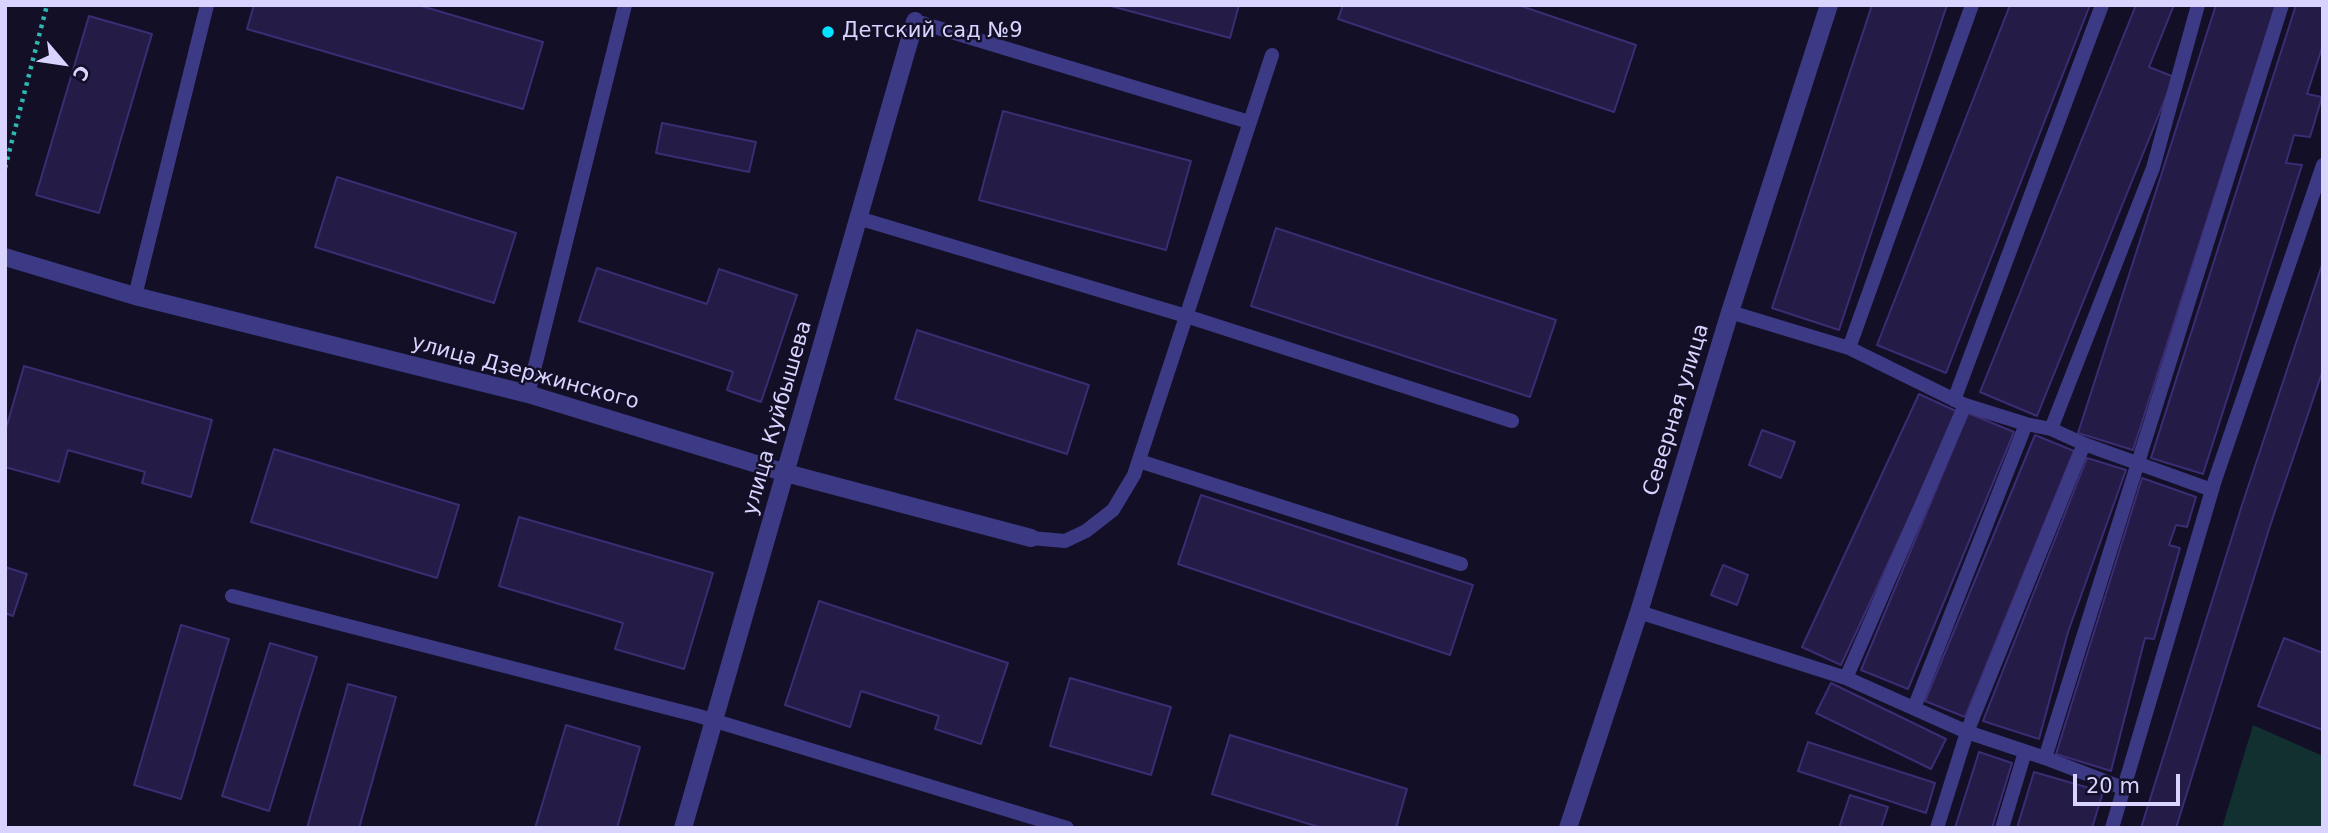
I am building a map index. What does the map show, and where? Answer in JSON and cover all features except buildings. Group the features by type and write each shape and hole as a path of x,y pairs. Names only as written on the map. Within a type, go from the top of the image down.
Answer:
{"street":[{"name":"Северная улица","path":"1569,828 1829,5"},
{"name":"улица Куйбышева","path":"683,828 915,21"},
{"name":"улица Дзержинского","path":"5,257 135,296 528,394 786,473 1031,538"}],"lane":[{"path":"135,296 207,5"},
{"path":"528,394 625,5"},
{"path":"1849,348 1972,5"},
{"path":"1846,678 1959,403 2102,5"},
{"path":"2051,429 2153,168 2198,5"},
{"path":"2045,758 2282,5"},
{"path":"915,21 1249,122"},
{"path":"1031,538 1065,541 1086,531 1112,510 1135,475 1272,55"},
{"path":"2112,828 2212,490 2323,165"},
{"path":"859,218 1186,316 1512,421"},
{"path":"1730,312 1849,348 1959,403 2051,429 2084,444 2212,490"},
{"path":"1914,708 2026,424"},
{"path":"1937,828 1967,732 2084,444"},
{"path":"1139,461 1461,564"},
{"path":"232,596 715,721 1067,828"},
{"path":"1639,612 1846,678 1967,732 2123,788"},
{"path":"2002,828 2025,752"}],"path":[{"path":"5,168 47,5"}],"green space":[{"path":"2253,725 2323,756 2323,828 2222,828"}],"place":[{"name":"Детский сад №9","path":"828,32"}]}
